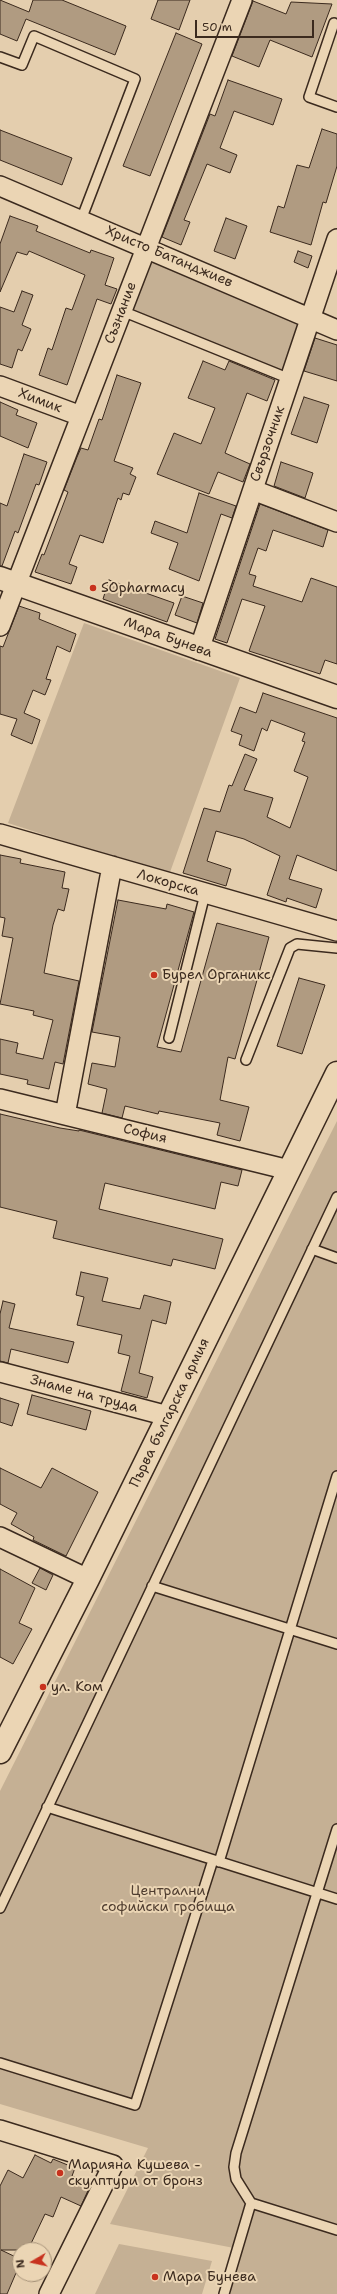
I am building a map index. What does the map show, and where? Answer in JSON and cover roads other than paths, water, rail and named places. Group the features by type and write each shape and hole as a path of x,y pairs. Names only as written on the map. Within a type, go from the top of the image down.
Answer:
{"street":[{"name":"Съзнание","path":"0,626 8,580 81,416 242,0"},
{"name":"Христо Батанджиев","path":"0,186 337,330"},
{"name":"Свързочник","path":"199,650 337,239"},
{"name":"Химик","path":"0,386 81,416"},
{"path":"253,490 337,522"},
{"name":"Мара Бунева","path":"8,580 199,650 337,697"},
{"name":"Локорска","path":"0,834 337,931"},
{"path":"65,1115 112,866"},
{"name":"Първа българска армия","path":"2,1744 88,1579 337,1073"},
{"name":"София","path":"0,1099 289,1170"},
{"name":"Знаме на труда","path":"0,1372 168,1416"},
{"path":"0,1537 88,1579"},
{"path":"0,2130 113,2165 49,2294"}],"lane":[{"path":"334,23 308,97 337,107"},
{"path":"0,57 22,65 34,36 135,79 81,220"},
{"path":"122,311 290,378"},
{"path":"169,1038 205,894"},
{"path":"246,1060 290,948 297,944 337,948"},
{"path":"0,1908 337,1197"},
{"path":"312,1249 337,1258"},
{"path":"0,2063 135,2105 216,1861 290,1630 333,1506 337,1476"},
{"path":"152,1586 337,1644"},
{"path":"47,1807 337,1899"},
{"path":"337,1829 236,2153 234,2167 236,2179 251,2203 337,2230"},
{"path":"224,2294 251,2203"}],"place":[{"name":"SOpharmacy","path":"93,588"},
{"name":"Бурел Органикс","path":"154,975"},
{"name":"ул. Ком","path":"43,1687"},
{"name":"Марияна Кушева - скулптури от бронз","path":"60,2173"},
{"name":"Мара Бунева","path":"155,2277"}],"park label":[{"name":"Централни софийски гробища","path":"168,1900"}]}
